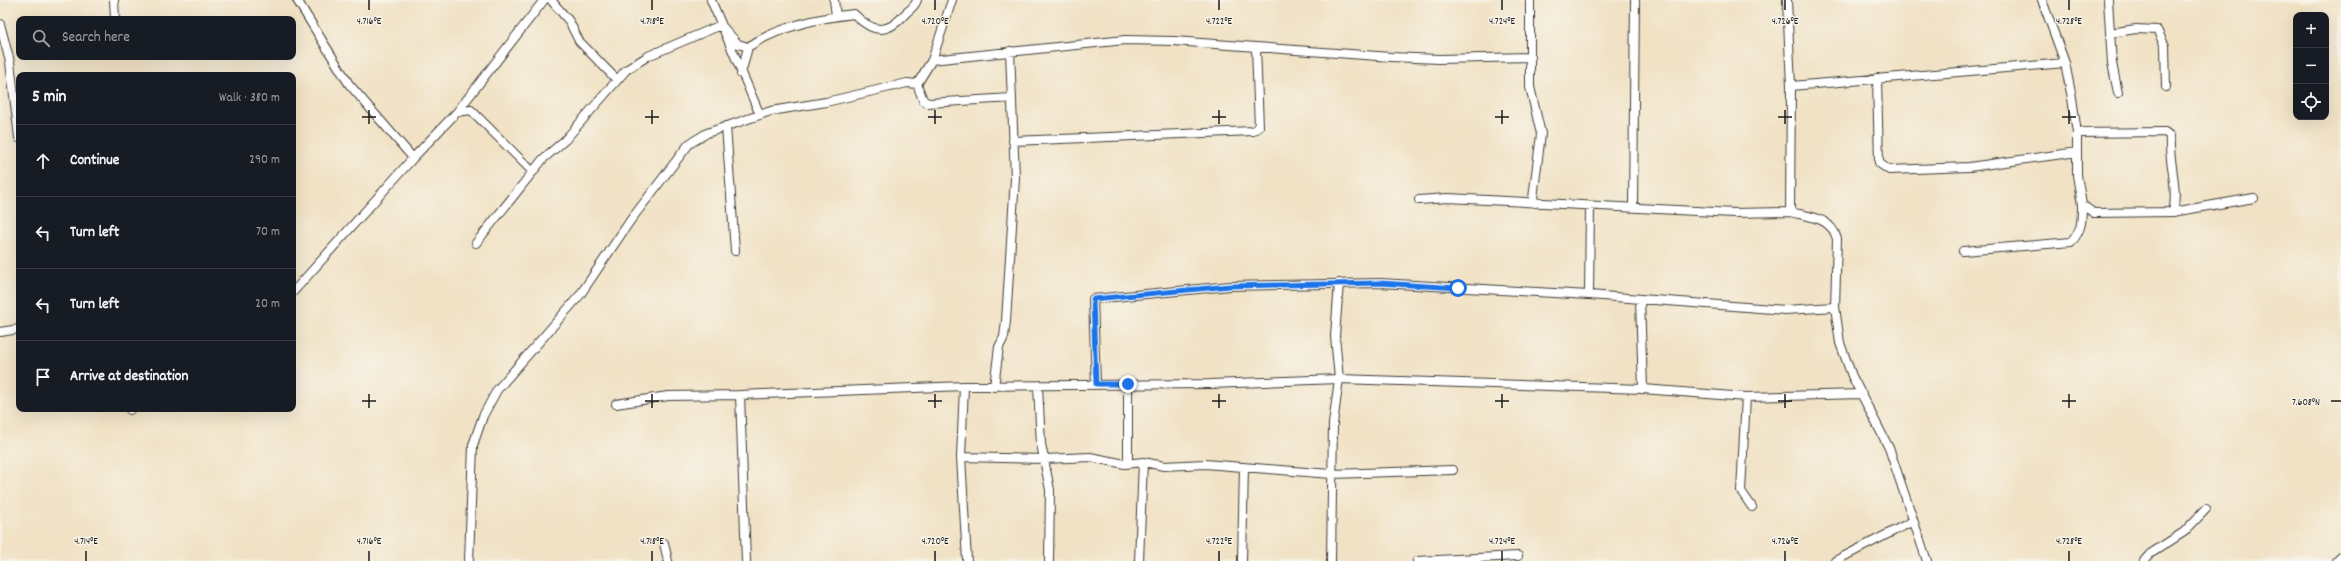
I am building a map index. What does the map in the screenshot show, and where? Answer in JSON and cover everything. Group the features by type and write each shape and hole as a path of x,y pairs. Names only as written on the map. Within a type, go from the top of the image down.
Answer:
{"street":[{"path":"114,0 115,16"},
{"path":"297,0 349,84 413,158"},
{"path":"296,289 413,158 457,112 544,0"},
{"path":"551,0 569,21 579,41 617,80"},
{"path":"711,0 741,74 760,115"},
{"path":"834,0 836,16"},
{"path":"741,74 748,48 764,36 795,26 836,16 854,14 866,27 880,29 891,27 900,21 916,5 917,0"},
{"path":"917,84 932,60 952,0"},
{"path":"1530,0 1530,87 1541,134 1533,198 1535,203"},
{"path":"1633,207 1635,0"},
{"path":"1787,0 1791,86 1790,212"},
{"path":"1963,251 2071,242 2078,235 2082,221 2082,205 2077,174 2077,133 2065,62 2042,0"},
{"path":"2108,0 2112,63 2118,93"},
{"path":"0,24 10,62 16,113"},
{"path":"476,243 533,172 565,140 626,70 648,56 721,26"},
{"path":"721,26 738,44 748,48"},
{"path":"2110,33 2136,29 2158,30 2165,46 2166,86"},
{"path":"932,60 1125,40 1174,41 1256,48 1439,59 1531,57"},
{"path":"1013,141 1253,131 1258,127 1256,48"},
{"path":"994,387 1000,347 1004,337 1006,321 1015,178 1010,51"},
{"path":"1791,86 2065,62"},
{"path":"1877,78 1879,164 1883,168 1889,170 1968,167 2077,152"},
{"path":"469,561 473,445 483,416 497,390 580,295 630,221 678,156 689,144 707,133 760,115 907,83 917,84"},
{"path":"917,84 923,100 928,103 1012,98"},
{"path":"457,112 471,110 533,172"},
{"path":"726,126 735,252"},
{"path":"2077,133 2165,132 2170,136 2172,178 2176,200 2173,212"},
{"path":"1419,200 1448,198 1734,213 1790,212 1823,220 1835,232 1838,239 1835,307 1843,354 1889,448 1927,561"},
{"path":"2082,205 2094,213 2173,212 2254,198"},
{"path":"1589,295 1590,206"},
{"path":"1331,561 1333,424 1339,379 1335,336 1339,283"},
{"path":"1096,384 1093,299 1230,286 1380,283 1589,295 1786,310 1835,307"},
{"path":"1640,300 1643,389"},
{"path":"0,332 16,329"},
{"path":"616,404 668,396 740,395 964,386 994,387 1096,384 1210,384 1339,379 1643,389 1746,397 1862,394"},
{"path":"1128,384 1128,463"},
{"path":"964,386 961,457 967,561"},
{"path":"1038,386 1041,444 1050,490 1049,561"},
{"path":"740,395 746,561"},
{"path":"1746,397 1741,491 1752,507"},
{"path":"961,457 1045,459 1090,457 1125,464 1143,462 1164,466 1192,464 1332,474 1454,470"},
{"path":"1138,561 1143,462"},
{"path":"1242,561 1244,467"},
{"path":"2144,561 2150,554 2184,532 2206,509"},
{"path":"1835,561 1913,521"},
{"path":"664,543 668,561"},
{"path":"1417,561 1518,556"},
{"path":"2336,561 2341,556"}],"route":[{"path":"1128,384 1096,384 1093,299 1230,286 1242,287 1380,283 1458,288"}]}
